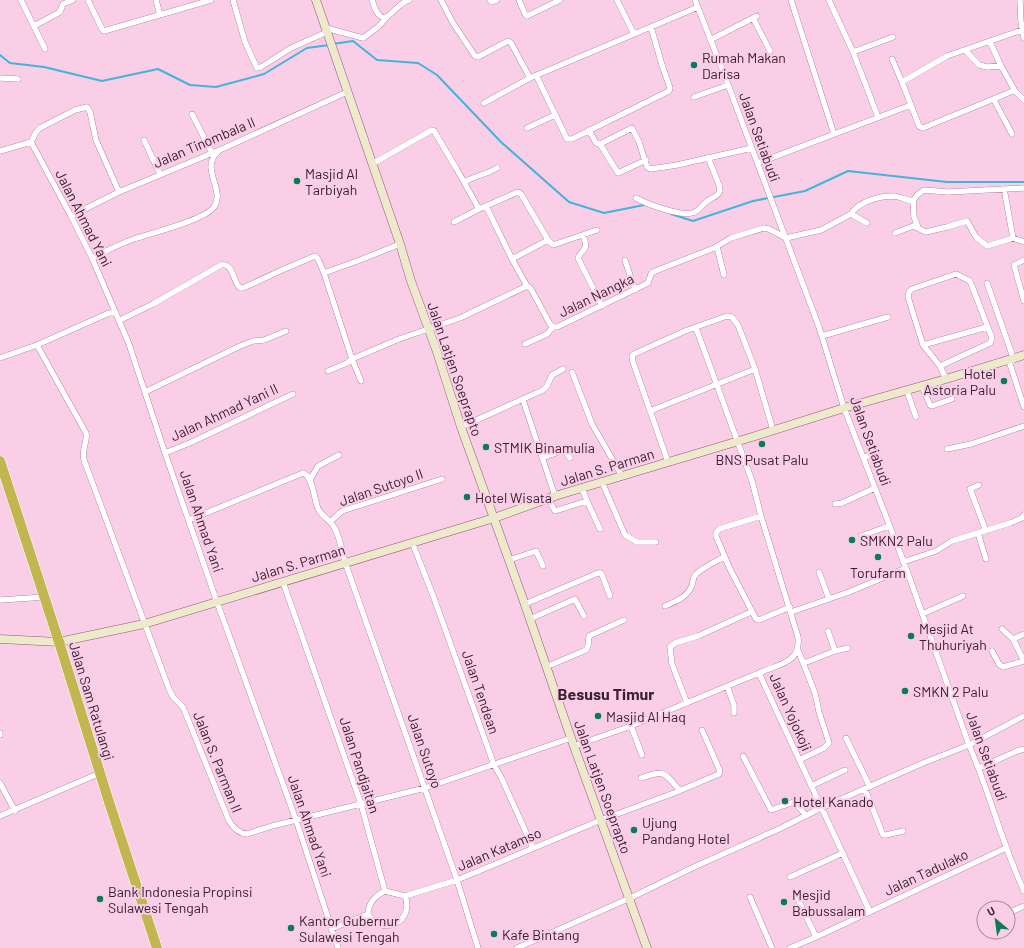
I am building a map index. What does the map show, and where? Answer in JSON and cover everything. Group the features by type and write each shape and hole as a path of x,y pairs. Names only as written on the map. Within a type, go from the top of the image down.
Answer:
{"highway":[{"name":"Jalan Sam Ratulangi","path":"0,461 157,948"}],"street":[{"path":"21,0 45,49"},
{"path":"34,26 60,12 63,4 73,0"},
{"path":"88,0 104,31 160,15 195,2 211,0"},
{"path":"156,0 160,15"},
{"path":"233,0 245,42 257,68 295,46 327,31 363,38 378,27 401,4 409,0"},
{"name":"Jalan Latjen Soeprapto","path":"316,0 400,244 411,281 429,328 460,427 525,604 572,742 648,948"},
{"path":"372,0 378,14 383,18 387,17"},
{"path":"441,0 453,23 475,56 478,57 508,41 511,43 530,78"},
{"path":"490,0 491,2 497,0"},
{"path":"519,0 527,16 560,0"},
{"path":"617,0 634,34"},
{"name":"Jalan Setiabudi","path":"695,0 786,238 822,336 844,408 864,457 969,745 979,768 1006,848 1024,891"},
{"path":"791,0 834,134"},
{"path":"829,0 853,52 878,117"},
{"path":"1020,0 1024,38"},
{"path":"484,103 536,75 698,7"},
{"path":"710,40 755,17 770,51"},
{"path":"536,75 568,139 572,139 669,90 668,82 651,27"},
{"path":"902,82 938,61 1022,30"},
{"path":"853,52 893,37"},
{"path":"990,42 1015,91 1024,100"},
{"path":"965,50 979,65 987,67 1001,66"},
{"path":"892,59 918,126 922,128 1015,91"},
{"path":"0,78 18,79"},
{"path":"694,98 728,85"},
{"name":"Jalan Tinombala II","path":"71,216 119,192 222,149 348,92"},
{"path":"994,100 1012,134"},
{"path":"758,163 911,105"},
{"path":"0,151 31,142 36,132 40,128 75,110 87,107 90,112 96,140 119,192"},
{"path":"192,114 212,153"},
{"path":"527,128 555,115"},
{"path":"600,144 632,128 648,168 653,170 752,148"},
{"path":"372,164 433,130 479,209"},
{"path":"589,130 596,143 600,144 618,173 646,160"},
{"path":"144,140 160,174"},
{"name":"Jalan Ahmad Yani","path":"31,142 71,216 120,320 217,602 296,820 338,948"},
{"path":"92,258 114,246 187,222 211,210 215,206 217,195 211,162 214,156 222,149"},
{"path":"636,198 659,208 687,213 696,212 720,191 708,158"},
{"path":"464,182 497,168"},
{"path":"919,228 914,217 913,201 917,195 924,190 948,192 1024,188"},
{"path":"454,222 479,209 519,192 534,214 548,240 554,245 597,230"},
{"path":"1005,194 1012,238"},
{"path":"786,238 821,230 851,214 860,205 871,200 895,196 913,201"},
{"name":"Jalan Nangka","path":"486,206 512,259 553,327 557,327 635,290 649,282 653,272 717,247 731,238 758,229 769,229 786,238"},
{"path":"851,214 864,221"},
{"path":"894,233 914,226 926,232 967,221 970,229 976,237 987,246 1012,238 1024,242"},
{"path":"583,235 587,245 578,258 602,306"},
{"path":"512,259 548,240"},
{"path":"324,273 400,244"},
{"path":"717,247 724,275"},
{"path":"120,320 153,304 224,264 229,266 238,286 245,288 314,256 318,258 324,273 360,380"},
{"path":"625,260 635,290"},
{"path":"1024,260 1014,265 1024,301"},
{"path":"940,366 990,343 992,338 970,281 956,274 912,289 909,292 908,297 923,345 940,366 946,379"},
{"path":"987,283 1024,407"},
{"path":"328,371 374,349 460,318 527,286"},
{"path":"0,358 37,345 109,313 116,313"},
{"path":"668,462 632,356 640,351 727,316 732,317 738,325 755,369 773,430"},
{"path":"822,336 888,317"},
{"path":"524,344 547,334 553,327"},
{"path":"923,345 987,327"},
{"path":"696,328 752,481 761,516 791,610 798,636 798,650 804,663 814,693 818,712 829,743 824,748 799,760"},
{"path":"145,392 244,344 264,340 286,331"},
{"path":"37,345 86,433 87,436 83,451 84,460 144,624"},
{"name":"Jalan S. Parman","path":"0,638 59,642 144,624 494,518 552,497 1024,355"},
{"path":"460,427 543,390 547,386 552,375 563,369"},
{"path":"650,411 755,369"},
{"path":"572,372 592,424 622,476"},
{"path":"922,386 930,405 932,406 952,399"},
{"path":"907,391 916,417"},
{"name":"Jalan Ahmad Yani II","path":"165,453 197,440 293,394"},
{"path":"523,400 542,458 555,511 587,501"},
{"path":"947,450 971,444 1024,426"},
{"path":"542,458 564,450 570,458"},
{"path":"310,480 318,466 339,455"},
{"path":"864,457 872,455"},
{"path":"189,520 303,473 307,474 310,480"},
{"name":"Jalan Sutoyo II","path":"330,522 342,511 442,479"},
{"name":"Jalan Sutoyo","path":"310,480 318,510 323,517 330,522 336,532 345,562 458,880 478,948"},
{"path":"602,482 625,535 637,542 656,542"},
{"path":"979,485 970,490 986,531"},
{"path":"582,488 600,529"},
{"path":"835,504 842,503 875,488"},
{"path":"761,516 719,529 716,533 724,557 751,612 756,619 759,620 849,592 904,565 936,552 952,541 1014,521 1024,515"},
{"path":"861,536 889,526"},
{"path":"978,533 986,559"},
{"name":"Jalan Tendean","path":"412,542 434,598 494,765 502,779 533,848"},
{"path":"509,560 536,551 542,566"},
{"path":"665,606 677,601 685,594 691,586 697,573 724,557"},
{"path":"819,572 829,599"},
{"path":"525,604 598,573 601,573 610,596"},
{"name":"Jalan Pandjaitan","path":"283,582 361,804 366,826 386,891"},
{"path":"922,614 963,596"},
{"path":"0,600 44,597"},
{"path":"530,619 575,598 584,616"},
{"path":"687,703 672,664 670,647 675,643 698,636 751,612"},
{"path":"546,666 586,650 589,636 624,620"},
{"name":"Jalan S. Parman II","path":"144,624 169,689 174,697 183,706 229,821 240,832 247,834 296,820"},
{"path":"992,651 999,664 1003,667 1024,661 1013,639 1002,629"},
{"path":"828,631 835,651"},
{"path":"1013,639 1024,634"},
{"path":"804,663 835,651 848,648"},
{"name":"Jalan Yojokoji","path":"798,650 791,659 759,673 870,912"},
{"path":"296,820 425,788 494,765 631,726 759,673"},
{"path":"727,686 734,705 734,713"},
{"path":"517,948 630,898 821,808 923,763 969,745 1024,716"},
{"path":"631,726 642,755"},
{"name":"Jalan Katamso","path":"405,896 458,880 601,820 720,773 702,730"},
{"path":"846,738 868,788 883,835 903,831"},
{"path":"979,768 1016,751 1024,749"},
{"path":"743,756 772,810 792,802 796,803 806,815"},
{"path":"811,786 845,770"},
{"path":"0,816 100,773"},
{"path":"641,778 657,773 663,773 670,778 679,790"},
{"path":"0,783 14,811"},
{"name":"Jalan Tadulako","path":"790,948 1006,848"},
{"path":"790,877 843,853"},
{"path":"386,891 405,896 407,901 406,913 398,922 390,926 378,924 372,921 368,914 368,907 386,891"},
{"path":"750,897 772,948"},
{"path":"798,899 816,937"},
{"path":"331,929 368,914"}],"waterway":[{"path":"333,44 353,41 377,60 418,63 437,75 501,142 569,202 604,213 644,205"},
{"path":"0,55 10,63 44,67 102,81 158,69 190,85 216,87 264,74 307,48 329,45"},
{"path":"671,214 693,221 753,201 805,191 848,171 947,182 1024,182"}],"place":[{"name":"Rumah Makan Darisa","path":"694,65"},
{"name":"Masjid Al Tarbiyah","path":"297,181"},
{"name":"Hotel Astoria Palu","path":"1004,381"},
{"name":"BNS Pusat Palu","path":"762,444"},
{"name":"STMIK Binamulia","path":"486,447"},
{"name":"Hotel Wisata","path":"467,497"},
{"name":"SMKN2 Palu","path":"852,540"},
{"name":"Torufarm","path":"878,557"},
{"name":"Mesjid At Thuhuriyah","path":"911,636"},
{"name":"SMKN 2 Palu","path":"905,691"},
{"name":"Masjid Al Haq","path":"598,716"},
{"name":"Hotel Kanado","path":"785,801"},
{"name":"Ujung Pandang Hotel","path":"634,830"},
{"name":"Bank Indonesia Propinsi Sulawesi Tengah","path":"100,899"},
{"name":"Mesjid Babussalam","path":"784,902"},
{"name":"Kantor Gubernur Sulawesi Tengah","path":"291,928"},
{"name":"Kafe Bintang","path":"494,934"}],"district":[{"name":"Besusu Timur","path":"606,693"}]}
